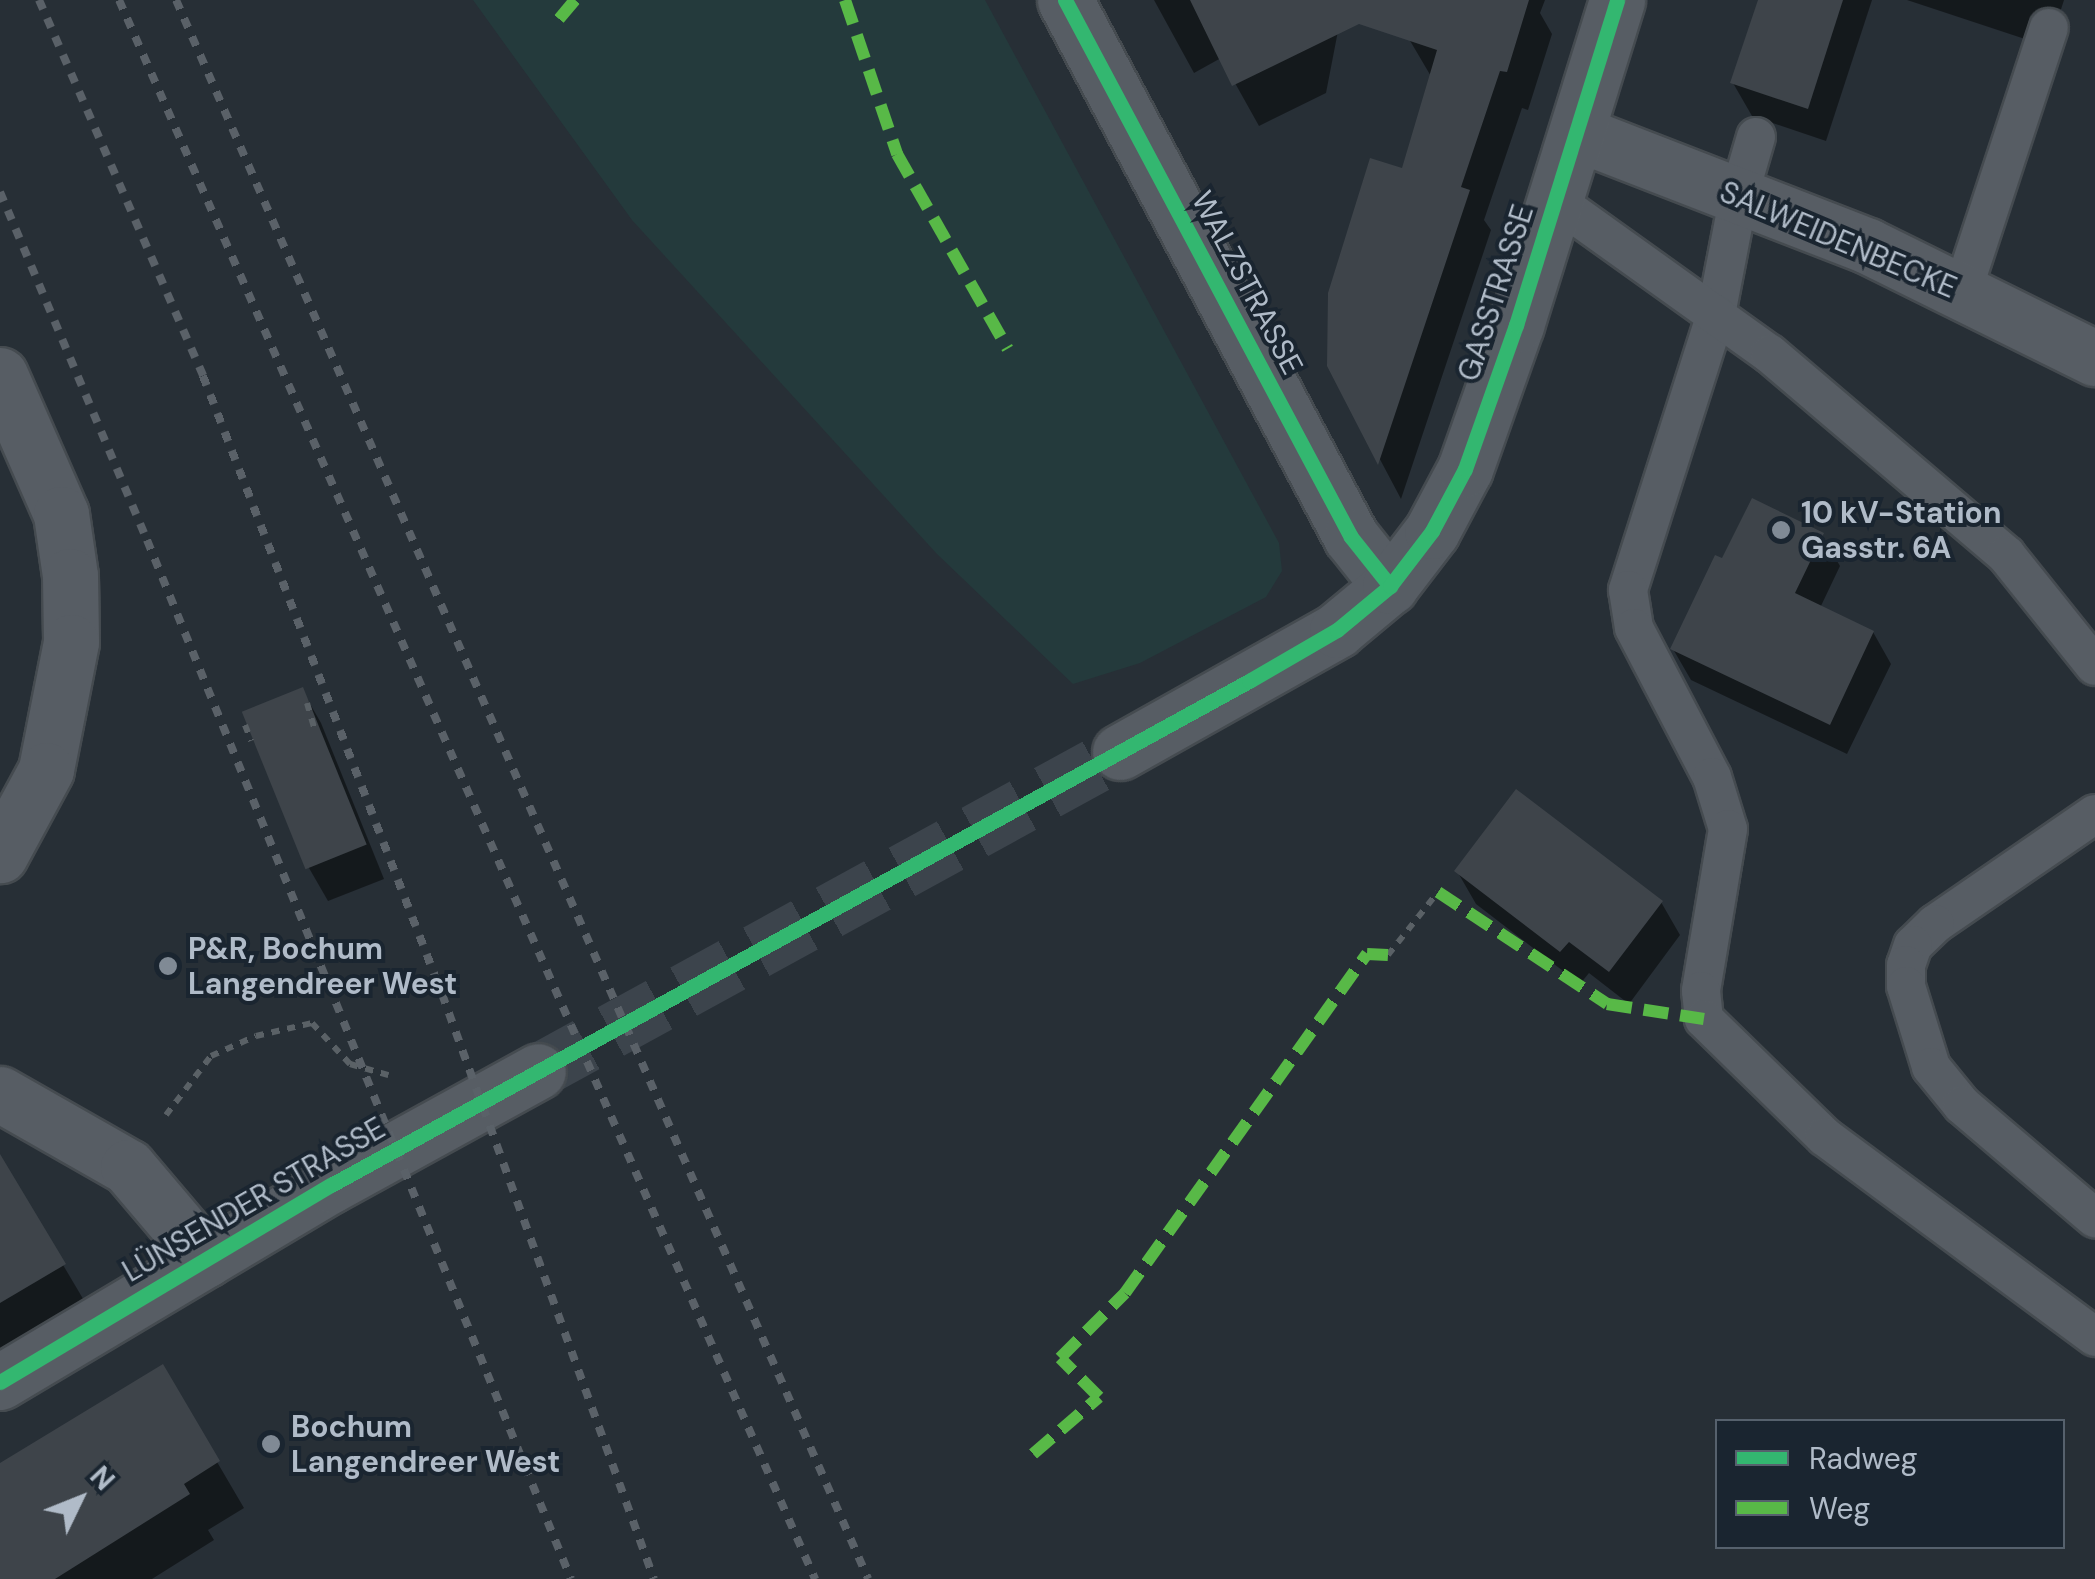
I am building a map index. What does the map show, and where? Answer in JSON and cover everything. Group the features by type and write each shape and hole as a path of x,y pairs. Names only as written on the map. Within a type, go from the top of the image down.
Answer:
{"street":[{"name":"WALZSTRASSE","path":"1065,0 1350,536 1390,586"},
{"name":"GASSTRASSE","path":"1390,586 1432,530 1465,468 1556,201 1617,0"},
{"name":"SALWEIDENBECKE","path":"1576,133 1868,246 2095,358"},
{"path":"0,375 61,514 70,576 72,642 46,770 0,855"},
{"path":"1120,752 1337,630 1390,586"},
{"name":"LÜNSENDER STRASSE","path":"0,1382 206,1259 538,1071"},
{"path":"0,1094 128,1166 206,1259"}],"lane":[{"path":"1962,292 2050,28"},
{"path":"1756,137 1739,196 1716,314 1628,590 1634,628 1712,777 1728,829 1701,992 1704,1018 1825,1137 2095,1337"},
{"path":"1556,201 1770,354 2006,555 2095,666"},
{"path":"2095,814 1935,924 1913,946 1906,965 1906,986 1931,1067 1962,1106 2095,1218"}],"path":[{"path":"308,702 314,728"},
{"path":"245,725 251,741"},
{"path":"1388,955 1438,892"},
{"path":"128,1166 211,1056 256,1036 312,1023 350,1064 400,1078"}],"green space":[{"path":"473,0 985,0 1279,543 1282,571 1266,597 1140,663 1073,684 937,554 632,220"}],"building":[{"path":"1190,0 1529,0 1507,72 1500,71 1461,187 1470,190 1378,465 1327,366 1328,293 1370,158 1402,168 1437,50 1359,24 1232,86"},
{"path":"1758,0 1843,0 1808,109 1730,83"},
{"path":"1752,498 1824,533 1795,593 1874,631 1830,725 1670,649 1715,555 1722,558"},
{"path":"303,687 367,845 305,869 242,712"},
{"path":"1516,789 1663,901 1609,972 1569,942 1560,952 1454,871"},
{"path":"0,1154 66,1264 0,1303"},
{"path":"163,1364 220,1461 184,1484 190,1494 55,1579 0,1579 0,1463"}],"tunnel":[{"path":"538,1071 1120,752"}],"railway":[{"path":"39,0 203,376 442,994 654,1579"},
{"path":"119,0 815,1579"},
{"path":"176,0 868,1579"},
{"path":"0,192 147,540 571,1579"}],"marked path":[{"path":"559,19 575,0"},
{"path":"845,0 897,154 1008,349"},
{"path":"1438,892 1607,1004 1704,1019"},
{"path":"1033,1454 1099,1397 1060,1358 1125,1293 1367,954 1388,955"}],"cycle path":[{"path":"1065,0 1351,537 1390,586"},
{"path":"0,1382 331,1185 1249,681 1337,630 1390,586 1432,531 1465,469 1516,325 1617,0"}],"place":[{"name":"10 kV-Station Gasstr. 6A","path":"1781,530"},
{"name":"P&R, Bochum Langendreer West","path":"168,966"},
{"name":"Bochum Langendreer West","path":"271,1444"}]}
